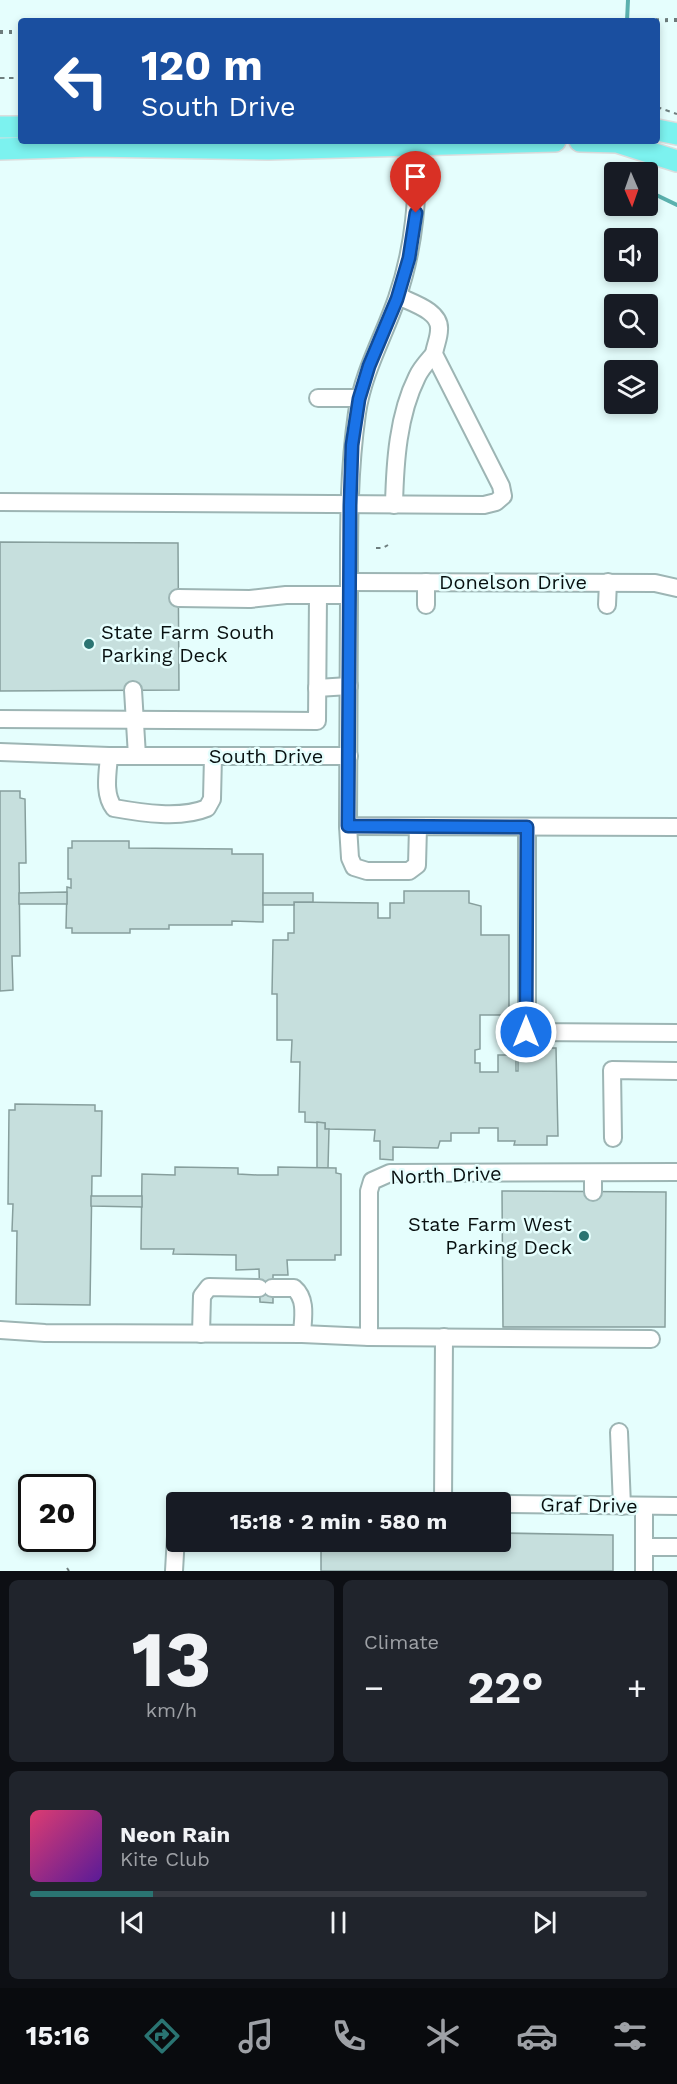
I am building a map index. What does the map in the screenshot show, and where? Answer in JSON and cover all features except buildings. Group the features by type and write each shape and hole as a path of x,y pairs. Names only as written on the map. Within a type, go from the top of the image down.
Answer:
{"main road":[{"path":"0,127 18,127"},
{"path":"660,131 677,134"},
{"path":"0,149 92,146 268,149 374,144"},
{"path":"624,144 677,160"}],"street":[{"path":"349,756 352,445 359,399 369,366 398,296 409,258 414,228 417,144"},
{"path":"394,505 395,468 405,408 417,375 434,354 440,329 437,320 428,311 398,296"},
{"path":"0,502 484,505 496,502 503,496 501,486 434,354"},
{"path":"318,398 359,399"},
{"path":"426,582 426,605"},
{"name":"Donelson Drive","path":"178,598 318,595 349,589 426,582 608,582 663,584 677,588"},
{"path":"607,605 608,582"},
{"path":"0,719 317,721 318,595"},
{"path":"317,688 349,686"},
{"path":"137,756 136,720 133,710 138,690"},
{"name":"South Drive","path":"0,752 109,756 349,756 348,826 350,858 354,867 367,871 409,871 417,865 418,827"},
{"path":"109,756 108,791 114,808 165,813 196,813 207,808 212,799 213,756"},
{"path":"348,826 677,827"},
{"path":"527,827 526,1032 677,1033"},
{"path":"613,1138 612,1070 677,1071"},
{"name":"North Drive","path":"369,1337 369,1191 372,1181 390,1173 677,1172"},
{"path":"593,1173 593,1191"},
{"path":"201,1334 202,1296 209,1287 294,1288 301,1294 304,1309 302,1334"},
{"path":"0,1330 45,1333 302,1334 369,1337 444,1337 522,1333 651,1339"},
{"path":"443,1492 444,1337"},
{"path":"619,1432 622,1506"},
{"name":"Graf Drive","path":"511,1504 677,1506"},
{"path":"644,1506 644,1571"},
{"path":"644,1547 677,1547"},
{"path":"174,1571 175,1552"}],"path":[{"path":"0,78 18,78"},
{"path":"660,108 677,114"},
{"path":"376,548 388,545"}],"waterway":[{"path":"627,18 628,0"},
{"path":"658,196 677,205"}],"railway":[{"path":"660,20 677,20"},
{"path":"0,32 18,32"}],"place":[{"name":"State Farm South Parking Deck","path":"89,644"},
{"name":"State Farm West Parking Deck","path":"584,1236"}],"route":[{"path":"416,213 409,258 397,299 369,366 359,399 352,445 348,826 527,827 526,1032"}]}
